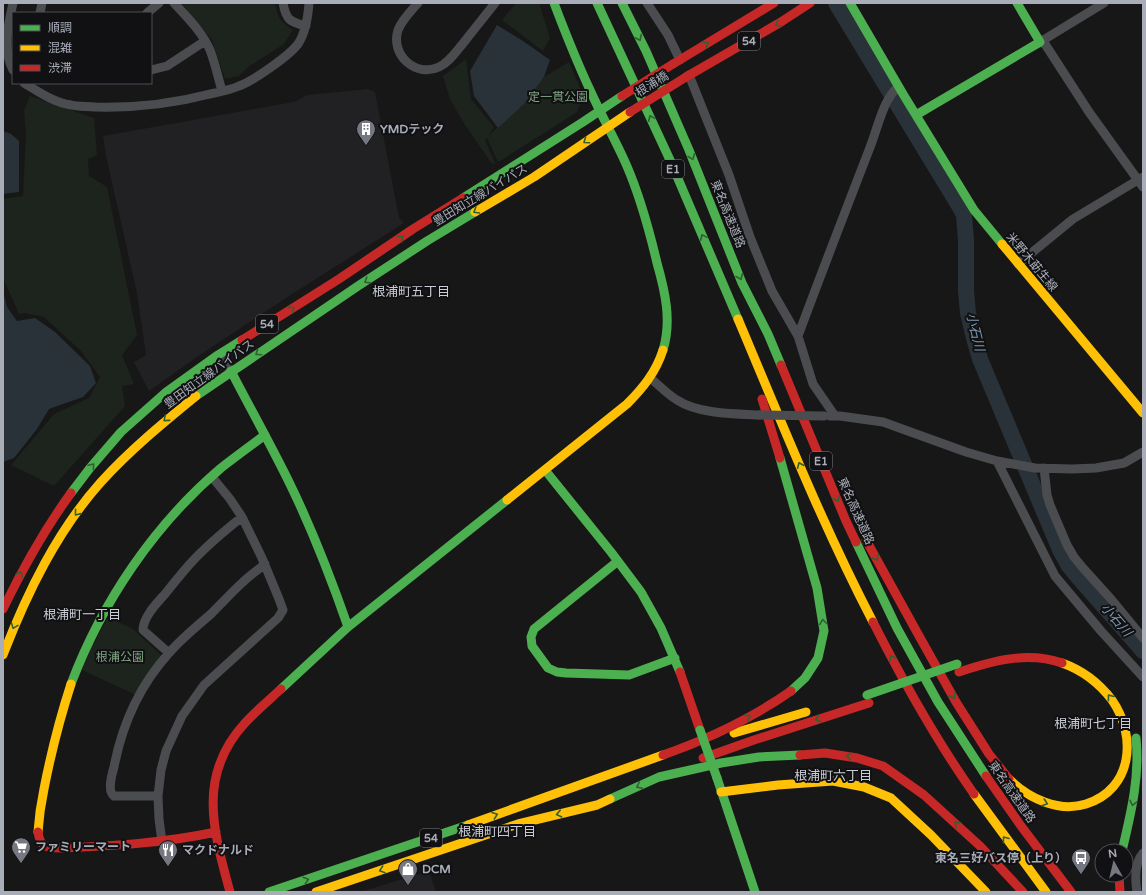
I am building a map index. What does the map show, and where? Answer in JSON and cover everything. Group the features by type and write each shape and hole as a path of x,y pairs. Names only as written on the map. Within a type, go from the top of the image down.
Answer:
{"main road":[{"path":"230,892 216,832 213,795 214,784 224,754 236,734 246,722 348,627 620,411 634,398 650,378 660,362 667,326 667,303 653,244 630,173 574,55 554,3"},
{"name":"E1","path":"597,3 669,159 810,489 852,582 890,655 962,778 1004,838 1046,892"},
{"name":"東名高速道路","path":"622,3 649,58 689,150 742,283 768,334 846,521 897,628 938,702 976,761 1021,826 1071,892"},
{"name":"54","path":"676,62 774,3"},
{"name":"54","path":"688,76 768,30 810,3"},
{"name":"米野木莇生線","path":"850,3 897,88 916,115 974,210 1143,414"},
{"path":"916,115 1040,42 1017,3"},
{"name":"根浦橋","path":"599,110 676,62"},
{"name":"根浦橋","path":"630,112 688,76"},
{"name":"豊田知立線バイパス","path":"3,609 26,563 58,511 90,468 122,432 165,393 220,354 339,279 413,229 583,122 599,110"},
{"name":"豊田知立線バイパス","path":"3,655 17,619 40,572 68,524 97,488 148,435 182,406 231,371 427,240 534,177 630,112"},
{"path":"768,334 854,517"},
{"path":"688,746 729,728 790,692 805,678 818,658 824,631 817,588 759,388 746,337"},
{"path":"231,371 300,506 336,590 348,627"},
{"path":"216,832 162,842 93,847 56,848 44,846 38,839 38,828 52,749 65,702 79,664 94,631 138,558 169,520 200,487 265,435"},
{"path":"545,470 618,561 654,614 675,658 686,687 755,892"},
{"path":"862,531 908,617 961,709 992,760 1015,785 1026,794 1039,801 1060,807 1071,807 1085,805 1096,800 1107,793 1116,784 1122,773 1128,750 1125,725 1114,702 1099,683 1077,668 1051,659 1024,657 958,668"},
{"path":"618,561 534,629 530,637 532,646 548,668 566,673 629,675 675,658"},
{"path":"659,778 692,763 865,698 958,668 990,654 1021,650 1043,650 1065,654"},
{"path":"688,746 815,710"},
{"path":"1124,843 1133,804 1137,775 1137,748 1134,729"},
{"name":"54","path":"269,892 426,840 688,746"},
{"path":"659,778 721,763 759,757 825,752 857,758 883,766 924,795 980,846 1023,892"},
{"name":"54","path":"316,892 518,824 597,805 659,778"},
{"path":"721,792 833,781 864,787 891,798 931,835 986,892"}],"street":[{"path":"12,67 6,43 13,3"},
{"path":"148,12 159,3"},
{"path":"174,3 193,24 205,41 213,60 222,91"},
{"path":"283,3 285,13 288,18 306,26"},
{"path":"26,84 58,102 72,106 109,107 189,100 238,87 252,80 298,44 306,26 309,3"},
{"path":"418,3 398,30 397,44 400,54 407,63 417,69 424,70 436,68 445,64 495,3"},
{"path":"647,3 668,35 676,62"},
{"path":"1040,42 1104,3"},
{"path":"152,70 167,66 205,41"},
{"path":"1018,264 1073,219 1141,181 1089,112 1045,44 1040,42"},
{"path":"688,76 729,175 750,237 772,291 798,336 813,384 835,416"},
{"path":"798,336 871,146 887,100 897,88"},
{"path":"220,354 231,371"},
{"path":"650,378 677,400 696,409 759,415 835,416 883,422 966,452 1013,464 1040,468 1072,469 1101,467 1124,463 1143,452"},
{"path":"997,460 1055,576 1101,631 1143,677"},
{"path":"1040,468 1050,505 1070,551 1143,638"},
{"path":"162,842 158,796 161,770 166,752 182,716 204,685 282,613 282,606 265,564 242,517 212,477"},
{"path":"169,653 143,630 146,618 188,566 218,536 242,517"},
{"path":"158,796 114,796 112,794 112,774 116,754 125,725 142,690 169,653 265,564"},
{"path":"1137,892 1136,873 1138,859 1143,853"}],"shaded area":[{"path":"497,25 550,60 544,77 524,104 498,128 474,96 470,71"},
{"path":"368,89 375,92 399,218 404,223 292,294 149,391 134,362 146,355 137,293 106,156 103,136 294,102 307,95"},
{"path":"3,131 11,134 19,141 19,192 3,194"},
{"path":"3,291 7,307 17,321 35,318 55,332 90,366 96,383 83,397 49,409 37,429 14,458 3,462"},
{"path":"429,871 436,892 360,892"}],"green space":[{"path":"181,3 275,3 280,19 293,30 284,44 248,67 239,76 225,79 212,40"},
{"path":"516,3 539,3 550,38 543,51 502,20"},
{"name":"定一貫公園","path":"466,59 471,99 494,127 488,136 524,104 544,77 569,62 584,97 577,112 498,162 487,138 485,140 495,163 492,164 465,125 450,99 443,76"},
{"path":"30,96 94,118 97,155 88,159 89,176 107,187 137,335 122,355 134,384 122,386 125,406 54,486 11,465 54,414 89,398 100,377 81,351 44,317 25,313 19,314 3,278 3,199 23,196 26,135 24,111"},
{"name":"根浦公園","path":"108,617 133,629 162,656 145,677 136,695 82,670"}],"waterway":[{"name":"小石川","path":"836,3 964,215 968,313 980,359 1060,550 1069,566 1078,577 1143,651"}],"traffic: fast":[{"path":"554,3 585,79 626,164 644,213 665,295 667,328 663,350"},
{"path":"597,3 670,160 738,319"},
{"path":"622,3 646,51 689,150 742,283 768,334 781,365"},
{"path":"850,3 903,94 974,210 1002,244"},
{"path":"916,115 1040,42 1017,3"},
{"path":"463,198 622,96"},
{"path":"196,396 358,286 475,212"},
{"path":"71,493 121,432 165,393 218,355 242,340"},
{"path":"231,371 275,454 306,518 348,627"},
{"path":"71,684 98,624 114,595 152,540 197,490 221,468 265,435"},
{"path":"780,458 817,588 824,631 818,658 805,678 791,691"},
{"path":"545,470 641,592 661,628 680,672"},
{"path":"281,689 348,627 507,500"},
{"path":"856,542 897,628 938,702 986,776"},
{"path":"618,561 534,629 531,637 532,646 548,668 557,672 566,673 629,675 675,658"},
{"path":"867,695 957,664"},
{"path":"700,730 717,778"},
{"path":"1124,843 1136,781 1136,738"},
{"path":"610,799 659,777 721,763 759,757 800,755"},
{"path":"717,778 755,892"},
{"path":"269,892 468,825"}],"traffic: slow":[{"path":"475,212 534,177 630,112"},
{"path":"1002,244 1143,413"},
{"path":"738,319 819,510 873,622"},
{"path":"507,500 627,404 648,379 657,365 663,350"},
{"path":"3,655 33,586 44,564 70,521 101,482 123,459 196,396"},
{"path":"1009,779 1035,798 1044,802 1065,807 1086,804 1102,797 1113,786 1121,774 1126,760 1127,745 1125,729 1120,714 1112,700 1102,688 1083,673 1062,663"},
{"path":"38,832 41,805 50,762 59,723 71,684"},
{"path":"734,733 806,712"},
{"path":"468,825 663,755"},
{"path":"721,792 778,785 833,781 864,787 891,798 931,835 986,892"},
{"path":"974,794 1046,892"},
{"path":"316,892 518,824 597,805 610,799"}],"traffic: jam":[{"path":"673,64 774,3"},
{"path":"686,77 781,22 810,3"},
{"path":"622,96 673,64"},
{"path":"630,112 686,77"},
{"path":"242,340 463,198"},
{"path":"781,365 856,542"},
{"path":"762,399 780,458"},
{"path":"3,609 34,550 71,493"},
{"path":"866,540 956,702 989,754 1009,779"},
{"path":"873,622 920,710 946,753 974,794"},
{"path":"959,672 984,664 1010,659 1036,658 1049,659 1062,663"},
{"path":"680,672 700,730"},
{"path":"230,892 218,847 213,804 215,783 220,763 230,743 245,723 281,689"},
{"path":"663,755 729,728 760,711 791,691"},
{"path":"703,758 869,703"},
{"path":"800,755 825,753 857,758 883,766 924,795 980,846 1023,892"},
{"path":"986,776 1021,826 1071,892"},
{"path":"38,832 42,844 51,848 138,843 177,839 216,832"},
{"path":"1119,883 1120,892"}],"place":[{"name":"YMDテック","path":"366,146"},
{"name":"ファミリーマート","path":"21,864"},
{"name":"マクドナルド","path":"168,867"},
{"name":"東名三好バス停（上り）","path":"1081,875"},
{"name":"DCM","path":"408,886"}],"district":[{"name":"根浦町五丁目","path":"411,292"},
{"name":"根浦町一丁目","path":"82,615"},
{"name":"根浦町七丁目","path":"1093,724"},
{"name":"根浦町六丁目","path":"833,776"},
{"name":"根浦町四丁目","path":"497,832"}]}
